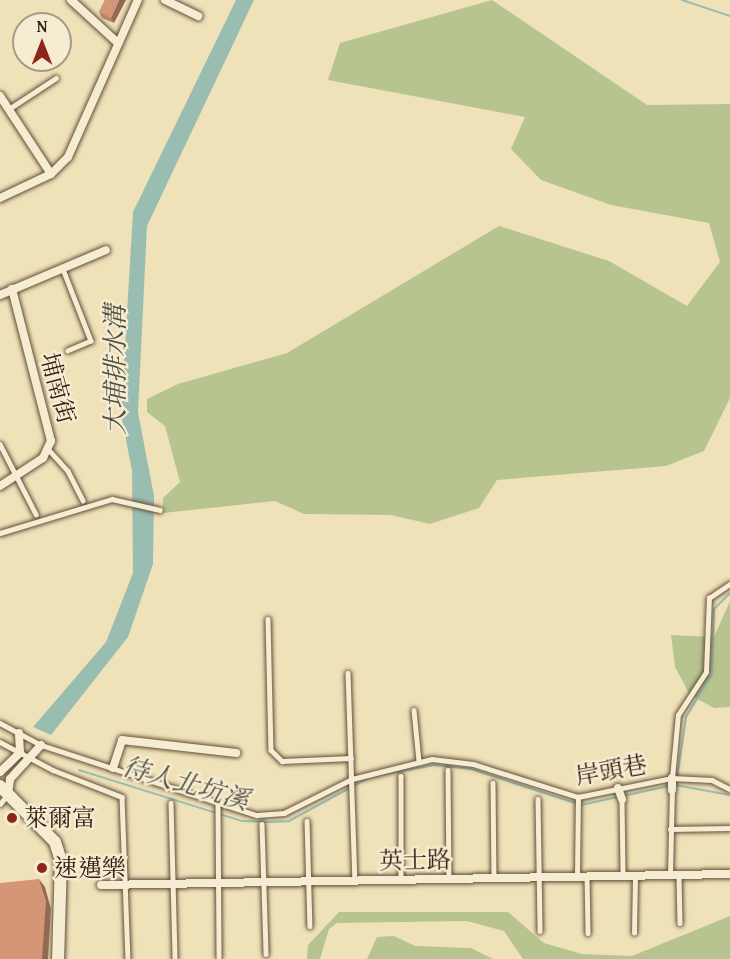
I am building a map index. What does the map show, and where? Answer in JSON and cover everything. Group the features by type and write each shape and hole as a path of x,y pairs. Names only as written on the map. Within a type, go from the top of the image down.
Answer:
{"main road":[{"path":"3,795 41,824 61,860 58,959"}],"street":[{"path":"71,0 118,43"},
{"path":"0,198 51,174 68,157 138,0"},
{"path":"165,0 198,16"},
{"path":"0,96 51,174"},
{"path":"0,295 106,250"},
{"name":"埔南街","path":"0,486 17,477 50,451 12,289"},
{"path":"3,795 24,754 19,733"},
{"path":"113,768 122,740 167,750 236,753"},
{"path":"0,772 24,754 41,745"},
{"path":"672,778 672,790"},
{"path":"618,788 622,799"},
{"name":"英士路","path":"101,885 730,874"}],"lane":[{"path":"9,109 56,78"},
{"path":"63,269 91,341 68,351"},
{"path":"0,444 36,513"},
{"path":"50,451 68,471 83,500"},
{"path":"0,533 112,499 160,510"},
{"name":"岸頭巷","path":"0,723 41,745 218,805 257,815 284,813 352,779 419,761 457,760 578,797 672,778 678,715 706,672 710,598 730,584"},
{"path":"268,619 271,750 282,761 351,758"},
{"path":"348,673 355,880"},
{"path":"414,710 419,761"},
{"path":"0,742 122,797 128,959"},
{"path":"448,770 449,878"},
{"path":"400,776 402,879"},
{"path":"672,778 712,780 730,789"},
{"path":"493,783 494,878"},
{"path":"672,790 670,829 680,923"},
{"path":"577,875 578,797"},
{"path":"622,799 623,875"},
{"path":"538,800 540,931"},
{"path":"171,803 175,959"},
{"path":"218,805 219,957"},
{"path":"307,821 310,926"},
{"path":"262,824 266,954"},
{"path":"670,829 730,828"},
{"path":"587,875 588,933"},
{"path":"634,933 635,876"}],"green space":[{"path":"492,0 647,105 730,104 730,398 704,451 666,466 497,480 479,508 430,524 391,515 304,514 275,501 163,513 163,498 180,482 165,426 147,412 147,399 178,384 287,353 499,226 609,261 687,306 720,262 709,223 611,205 541,180 511,149 525,117 328,80 340,43"},
{"path":"730,601 730,707 714,708 690,695 675,667 671,635 714,637"},
{"path":"339,912 508,912 544,943 582,954 632,956 730,916 730,959 523,959 504,931 467,921 337,923 329,929 320,959 307,959 308,945"},
{"path":"394,936 415,946 471,948 493,959 367,959 377,937"}],"water":[{"path":"236,0 254,0 147,226 138,412 154,496 153,564 128,637 51,735 33,727 106,642 133,573 132,471 121,414 133,212"}],"building":[{"path":"105,0 119,0 111,18 99,12"},
{"path":"39,879 46,901 42,959 0,959 0,883"}],"waterway":[{"path":"682,0 730,16"},
{"path":"676,785 686,717 712,674 714,609 730,593"},
{"name":"待人北坑溪","path":"79,770 242,821 266,822 289,821 370,777 434,765 471,769 581,805 669,786"},
{"name":"待人北坑溪","path":"675,785 730,795"}],"place":[{"name":"萊爾富","path":"12,818"},
{"name":"速邁樂","path":"42,868"}],"water label":[{"name":"大埔排水溝","path":"115,370"}]}
